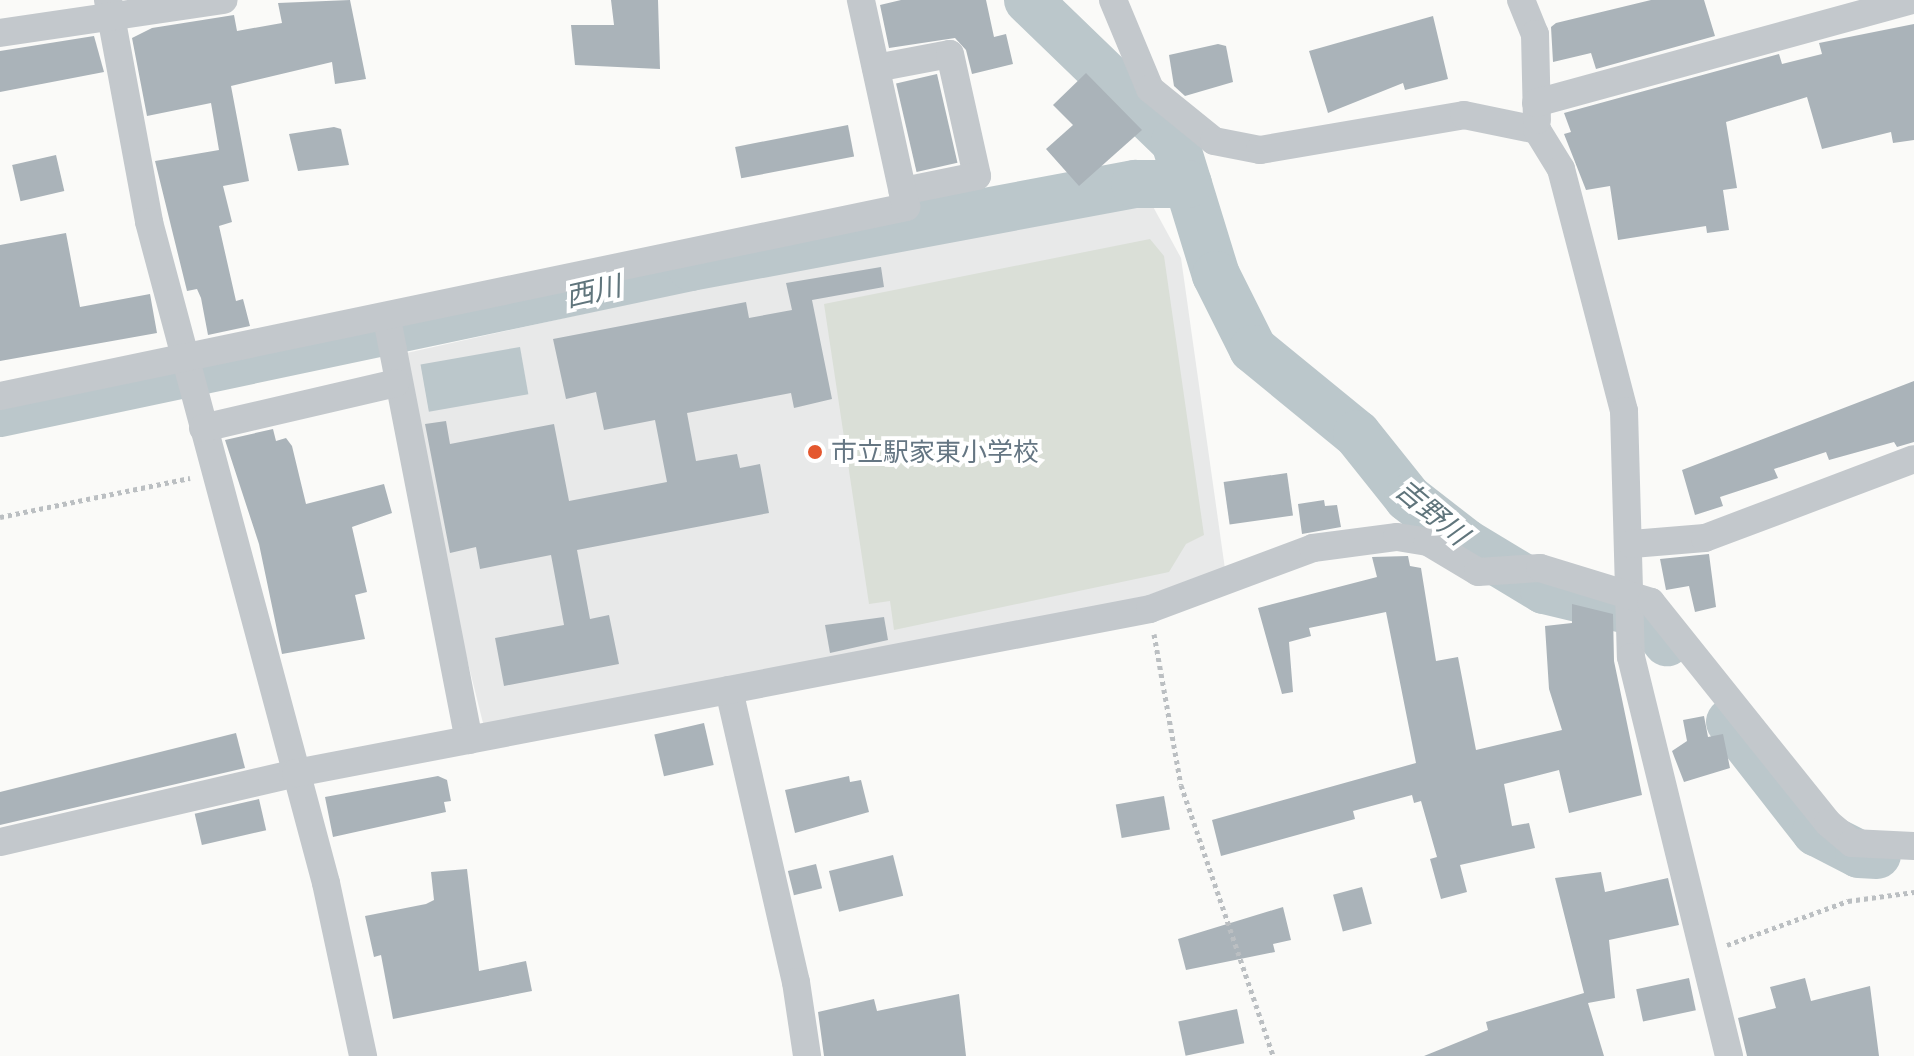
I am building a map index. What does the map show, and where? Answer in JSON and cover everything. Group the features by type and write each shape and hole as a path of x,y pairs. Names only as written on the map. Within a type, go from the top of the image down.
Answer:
{"street":[{"path":"0,33 109,8 224,0"},
{"path":"0,396 183,354 235,351 906,207 861,0"},
{"path":"1113,0 1150,89 1214,141 1260,150 1464,115 1537,117 1912,0"},
{"path":"1521,0 1535,34 1537,117 1561,169 1624,411 1632,544 1631,657 1729,1056"},
{"path":"109,8 149,222 296,773 363,1056"},
{"path":"876,68 950,54 977,176 903,191"},
{"path":"387,319 469,740"},
{"path":"203,428 395,371"},
{"path":"1632,544 1705,538 1914,459"},
{"path":"0,842 296,773 1150,609 1313,548 1365,538 1428,542 1478,572 1540,568 1632,593 1651,602 1828,823 1852,843 1914,846"},
{"path":"729,690 796,982 807,1056"}],"path":[{"path":"0,517 215,473"},
{"path":"1150,609 1181,785 1273,1056"},
{"path":"1702,948 1735,944 1848,901 1914,892"}],"shaded area":[{"name":"市立駅家東小学校","path":"1150,201 1181,258 1225,569 1142,597 485,731 440,551 402,354 984,225"},
{"path":"1150,239 1164,256 1204,535 1186,544 1169,572 894,630 890,601 869,604 824,304"},
{"path":"520,347 528,394 429,412 421,365"}],"building":[{"path":"350,0 366,79 335,84 332,62 231,86 249,181 223,186 232,222 219,226 236,301 243,299 250,326 208,335 197,289 187,291 155,161 219,150 211,103 147,116 132,38 152,28 234,15 237,31 282,23 278,3"},
{"path":"611,0 658,0 660,69 575,65 571,25 614,25"},
{"path":"901,0 986,0 994,37 1006,34 1013,64 972,74 966,50 955,38 889,48 880,5"},
{"path":"1651,0 1704,0 1715,36 1596,69 1591,53 1553,62 1551,27 1556,23"},
{"path":"1433,16 1448,79 1405,90 1403,83 1328,113 1309,51"},
{"path":"1914,24 1914,140 1893,143 1891,132 1822,149 1807,97 1726,122 1737,188 1723,190 1729,230 1707,233 1706,226 1618,240 1610,186 1586,190 1564,134 1571,132 1564,113 1779,54 1782,64 1822,54 1819,43"},
{"path":"94,36 104,72 0,92 0,51"},
{"path":"1218,44 1226,46 1233,82 1185,96 1174,86 1169,55"},
{"path":"1086,73 1142,130 1079,186 1046,149 1073,125 1053,105"},
{"path":"937,74 957,163 917,172 896,83"},
{"path":"848,125 854,156 741,178 735,147"},
{"path":"334,127 341,129 349,165 298,171 289,134"},
{"path":"56,155 64,191 20,201 12,165"},
{"path":"66,233 80,307 150,294 157,333 0,361 0,245"},
{"path":"881,267 884,287 812,300 832,399 794,408 791,393 687,413 696,461 737,454 740,468 760,464 769,513 577,550 590,619 609,615 619,664 504,686 495,638 564,625 551,555 480,569 476,547 450,553 425,424 446,421 450,444 554,424 569,501 667,482 655,420 604,430 596,392 566,399 553,339 746,302 749,318 792,310 786,283"},
{"path":"1914,381 1914,442 1897,447 1894,442 1829,460 1826,452 1774,469 1778,478 1720,497 1723,506 1695,515 1682,470"},
{"path":"273,429 276,441 286,438 292,446 306,504 384,484 392,513 352,527 367,592 355,595 365,639 282,654 259,544 225,440"},
{"path":"1287,473 1293,516 1230,524 1224,482"},
{"path":"1324,500 1325,506 1337,505 1341,527 1302,534 1298,504"},
{"path":"1709,554 1716,607 1695,612 1689,586 1666,590 1660,559"},
{"path":"1408,556 1410,566 1421,568 1436,661 1458,657 1476,750 1562,730 1549,689 1545,626 1572,623 1572,604 1613,614 1614,661 1642,795 1569,813 1559,770 1504,784 1512,826 1529,823 1535,848 1460,865 1467,892 1441,899 1430,859 1437,857 1421,801 1414,803 1412,795 1353,811 1355,819 1221,856 1212,820 1416,763 1386,612 1309,628 1311,636 1289,642 1293,692 1282,694 1258,608 1377,577 1372,557"},
{"path":"884,617 888,640 830,653 825,625"},
{"path":"1704,716 1708,737 1723,734 1730,768 1684,782 1672,751 1687,741 1683,720"},
{"path":"704,723 714,765 664,776 654,734"},
{"path":"236,733 245,768 0,825 0,792"},
{"path":"438,776 447,780 451,801 444,802 446,812 333,837 325,797"},
{"path":"849,776 850,782 861,780 869,812 795,833 785,790"},
{"path":"1164,796 1170,829 1122,838 1116,805"},
{"path":"259,799 266,830 202,845 195,814"},
{"path":"893,855 903,896 839,912 829,871"},
{"path":"816,864 822,888 794,895 788,871"},
{"path":"467,869 479,971 526,961 532,991 393,1019 381,955 374,957 365,916 426,904 434,900 431,872"},
{"path":"1601,872 1605,892 1668,878 1679,925 1609,940 1615,998 1588,1003 1604,1056 1424,1056 1488,1030 1486,1022 1584,993 1555,878"},
{"path":"1362,887 1372,924 1343,931 1333,895"},
{"path":"1283,907 1291,940 1273,944 1275,952 1186,970 1178,939"},
{"path":"1689,978 1696,1010 1643,1022 1636,989"},
{"path":"1805,978 1811,1001 1870,986 1879,1056 1747,1056 1738,1018 1776,1008 1770,987"},
{"path":"959,994 966,1056 824,1056 818,1012 874,999 877,1011"},
{"path":"1237,1009 1244,1043 1186,1056 1178,1021"}],"waterway":[{"name":"吉野川","path":"1028,0 1175,142 1216,275 1253,349 1357,434 1408,498 1466,543 1544,590 1645,614 1667,642"},
{"name":"西川","path":"0,413 691,267 1135,184 1188,184"},
{"name":"吉野川","path":"1730,722 1816,832 1859,854 1877,855"}],"place":[{"name":"市立駅家東小学校","path":"815,452"}]}
